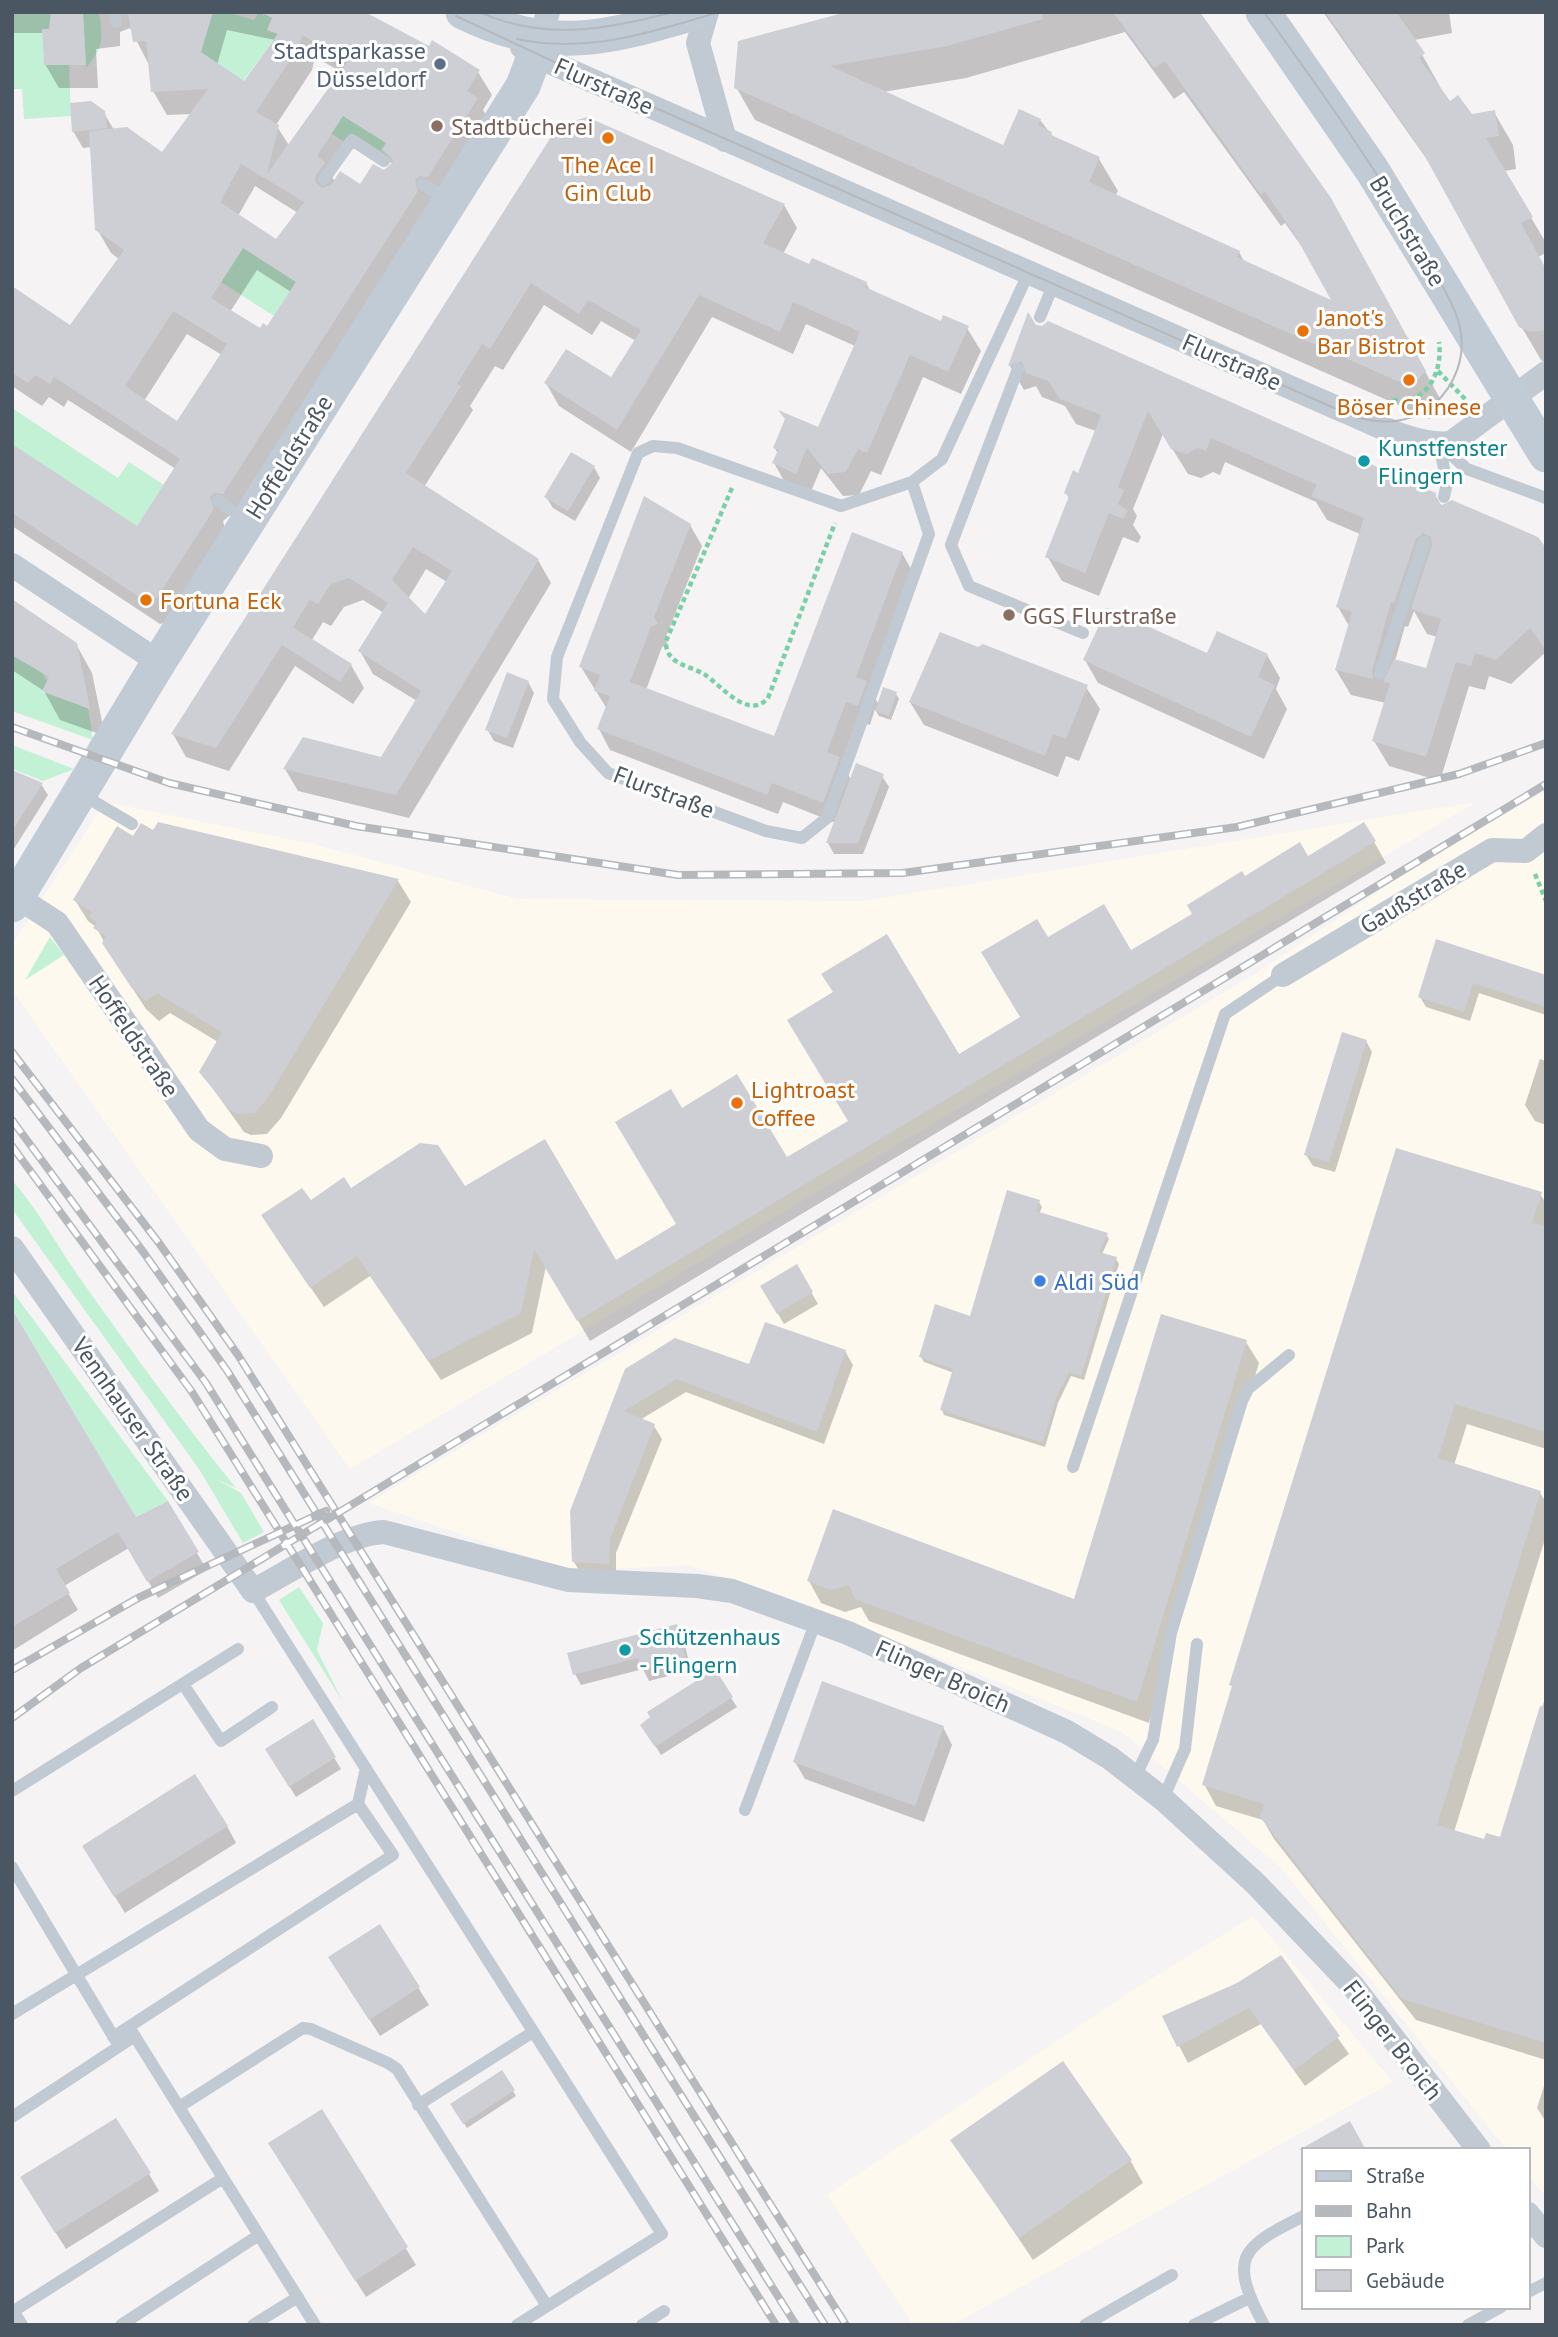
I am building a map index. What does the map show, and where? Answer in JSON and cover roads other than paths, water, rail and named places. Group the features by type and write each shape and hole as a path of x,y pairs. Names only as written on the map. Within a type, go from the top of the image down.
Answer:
{"street":[{"path":"541,35 578,40 621,33 697,12"},
{"path":"707,12 698,43 725,140"},
{"name":"Bruchstraße","path":"1263,12 1371,170 1546,455"},
{"name":"Flurstraße","path":"476,18 541,35 725,140 1344,411 1439,444"},
{"name":"Hoffeldstraße","path":"261,1156 225,1149 199,1130 57,923 16,894 81,794 159,662 249,521 437,193 523,86 541,35"},
{"path":"1439,444 1459,439 1546,373"},
{"path":"12,565 159,662"},
{"name":"Gaußstraße","path":"1283,975 1492,850 1526,851 1546,835"},
{"name":"Vennhauser Straße","path":"12,1248 253,1591"},
{"name":"Flinger Broich","path":"253,1591 369,1533 384,1532 424,1540 568,1580 697,1586 732,1591 816,1620 1067,1732 1163,1798 1256,1884 1353,1986 1470,2147"}],"lane":[{"path":"324,179 352,139 384,161"},
{"path":"912,482 942,459 1029,272"},
{"path":"1040,317 1054,283"},
{"path":"1018,369 951,545 969,586 1083,633"},
{"path":"1439,444 1447,483 1444,497"},
{"name":"Flurstraße","path":"1439,444 1466,469 1546,498"},
{"name":"Flurstraße","path":"664,445 841,506 912,482 929,534 827,818 802,838 765,831 608,773 580,742 553,699 557,657 638,453 645,448 664,445"},
{"path":"218,501 249,521"},
{"path":"1380,674 1424,542"},
{"path":"81,794 131,824"},
{"path":"1073,1467 1226,1014 1283,975"},
{"path":"1135,1777 1153,1740 1171,1633 1242,1401 1248,1390 1289,1355"},
{"path":"253,1591 662,2234 517,2325"},
{"path":"745,1810 816,1620"},
{"path":"1163,1798 1185,1749 1197,1644"},
{"path":"12,1791 237,1649"},
{"path":"183,1684 221,1741 272,1707"},
{"path":"12,2014 358,1804 366,1768"},
{"path":"12,2117 116,2042 393,1855 358,1804"},
{"path":"12,1867 116,2042"},
{"path":"179,2107 303,2028 311,2029 388,2063 397,2069 547,2306"},
{"path":"132,2032 315,2325"},
{"path":"418,2105 533,2032"},
{"path":"22,2325 13,2311 223,2178"},
{"path":"1264,2325 1249,2298 1243,2280 1244,2262 1260,2237 1302,2217"},
{"path":"121,2325 259,2235"},
{"path":"1085,2325 1172,2275"},
{"path":"1530,2291 1546,2283"},
{"path":"253,2325 298,2297"},
{"path":"1198,2324 1249,2298"},
{"path":"1468,2325 1497,2309"},
{"path":"642,2325 664,2311"}],"tram line":[{"path":"479,12 527,27 575,30 624,24 673,12"},
{"path":"517,39 569,44 620,39 719,12"},
{"path":"456,16 608,87 1350,415 1383,421 1414,416 1442,396 1458,369 1462,338 1454,308 1388,193 1328,101 1264,12"}],"railway":[{"path":"12,727 169,783 356,826 678,875 903,873 1237,827 1459,774 1546,743"},
{"path":"12,1718 81,1668 1546,784"},
{"path":"12,1052 159,1243 238,1355 846,2325"},
{"path":"12,1079 144,1253 228,1372 825,2325"},
{"path":"12,1120 206,1383 796,2325"},
{"path":"12,1146 192,1392 776,2325"},
{"path":"12,1670 138,1598 326,1511"}],"place":[{"name":"Stadtsparkasse Düsseldorf","path":"440,64"},
{"name":"Stadtbücherei","path":"437,126"},
{"name":"The Ace I Gin Club","path":"608,138"},
{"name":"Janot's Bar Bistrot","path":"1303,331"},
{"name":"Böser Chinese","path":"1409,380"},
{"name":"Kunstfenster Flingern","path":"1364,461"},
{"name":"Fortuna Eck","path":"146,600"},
{"name":"GGS Flurstraße","path":"1009,615"},
{"name":"Lightroast Coffee","path":"737,1103"},
{"name":"Aldi Süd","path":"1040,1281"},
{"name":"Schützenhaus - Flingern","path":"625,1650"}]}
